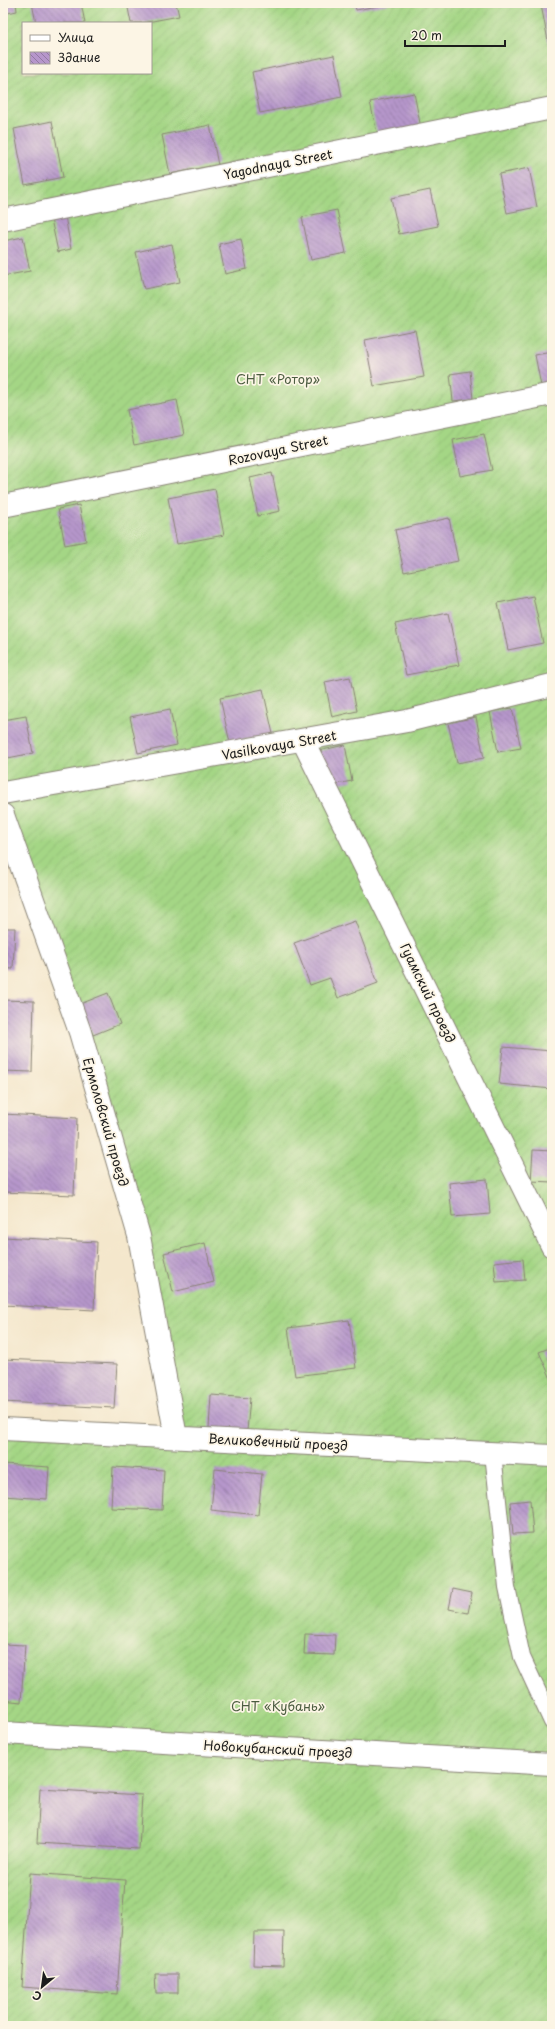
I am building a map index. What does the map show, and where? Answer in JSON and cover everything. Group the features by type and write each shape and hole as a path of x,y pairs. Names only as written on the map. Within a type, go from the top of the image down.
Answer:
{"street":[{"name":"Yagodnaya Street","path":"3,220 552,108"},
{"name":"Rozovaya Street","path":"3,506 552,394"},
{"name":"Vasilkovaya Street","path":"3,793 303,741 407,721 552,686"},
{"name":"Гуамский проезд","path":"303,741 552,1246"},
{"name":"Ермоловский проезд","path":"3,815 80,1032 139,1236 176,1437"},
{"name":"Великовечный проезд","path":"3,1429 552,1456"},
{"name":"Новокубанский проезд","path":"3,1733 552,1764"}],"lane":[{"path":"493,1453 507,1587 522,1658 552,1722"}],"green space":[{"name":"СНТ «Кубань»","path":"3,3 552,3 552,2026 3,2026 3,1429 175,1437 139,1236 3,815"}],"building":[{"path":"3,3 16,3 17,11 3,14"},
{"path":"32,3 81,3 85,22 36,22"},
{"path":"127,3 176,3 179,16 147,22 131,22"},
{"path":"354,3 389,3 389,4 356,10"},
{"path":"552,3 552,56 551,56 541,5"},
{"path":"334,55 342,97 260,113 252,72"},
{"path":"414,93 421,128 378,137 370,102"},
{"path":"52,121 63,177 25,185 14,129"},
{"path":"210,125 218,165 170,174 162,135"},
{"path":"529,168 537,207 507,213 499,174"},
{"path":"430,190 438,226 399,234 391,198"},
{"path":"337,210 346,253 311,260 302,217"},
{"path":"65,216 71,249 58,252 51,219"},
{"path":"23,237 30,271 3,276 3,241"},
{"path":"241,239 247,269 225,274 219,244"},
{"path":"172,244 180,282 144,289 136,252"},
{"path":"415,330 424,377 374,386 365,340"},
{"path":"552,352 552,383 541,386 535,355"},
{"path":"470,371 473,399 453,401 450,374"},
{"path":"177,400 184,435 134,445 127,410"},
{"path":"484,434 492,470 460,476 453,440"},
{"path":"272,473 280,511 258,516 250,478"},
{"path":"215,489 224,535 177,544 168,498"},
{"path":"79,505 86,541 65,545 58,509"},
{"path":"449,518 458,561 404,572 395,530"},
{"path":"533,596 543,643 508,650 498,603"},
{"path":"448,613 459,665 406,675 395,624"},
{"path":"350,677 357,711 332,717 325,682"},
{"path":"263,689 273,734 230,743 220,698"},
{"path":"512,708 521,748 498,752 490,712"},
{"path":"170,709 177,745 138,753 130,717"},
{"path":"26,716 33,753 3,759 3,720"},
{"path":"476,717 484,758 457,763 448,723"},
{"path":"345,745 352,781 325,786 318,751"},
{"path":"355,921 378,983 338,998 330,978 310,985 294,943"},
{"path":"3,928 15,928 13,969 3,968"},
{"path":"108,993 120,1024 93,1035 80,1004"},
{"path":"3,1000 34,1001 32,1072 3,1071"},
{"path":"503,1047 552,1051 552,1089 499,1084"},
{"path":"3,1114 77,1118 74,1195 3,1192"},
{"path":"533,1150 552,1151 552,1182 531,1181"},
{"path":"487,1179 490,1214 452,1217 449,1183"},
{"path":"3,1237 97,1242 94,1310 3,1305"},
{"path":"205,1243 214,1282 173,1292 164,1253"},
{"path":"523,1259 525,1280 496,1282 494,1262"},
{"path":"349,1320 356,1368 295,1376 288,1328"},
{"path":"552,1347 552,1381 539,1352"},
{"path":"3,1359 117,1364 114,1408 3,1402"},
{"path":"211,1395 250,1398 247,1431 209,1428"},
{"path":"3,1464 49,1467 47,1499 3,1496"},
{"path":"113,1467 164,1470 162,1510 111,1508"},
{"path":"215,1469 262,1474 258,1515 211,1510"},
{"path":"530,1500 533,1533 513,1534 510,1502"},
{"path":"453,1589 472,1593 468,1613 449,1609"},
{"path":"305,1634 335,1635 334,1655 304,1654"},
{"path":"3,1644 25,1645 21,1702 3,1700"},
{"path":"40,1789 142,1795 139,1849 37,1843"},
{"path":"30,1873 125,1880 117,1994 22,1987"},
{"path":"254,1932 284,1932 283,1966 253,1965"},
{"path":"155,1974 178,1974 178,1993 156,1993"}],"park label":[{"name":"СНТ «Ротор»","path":"278,379"}]}
